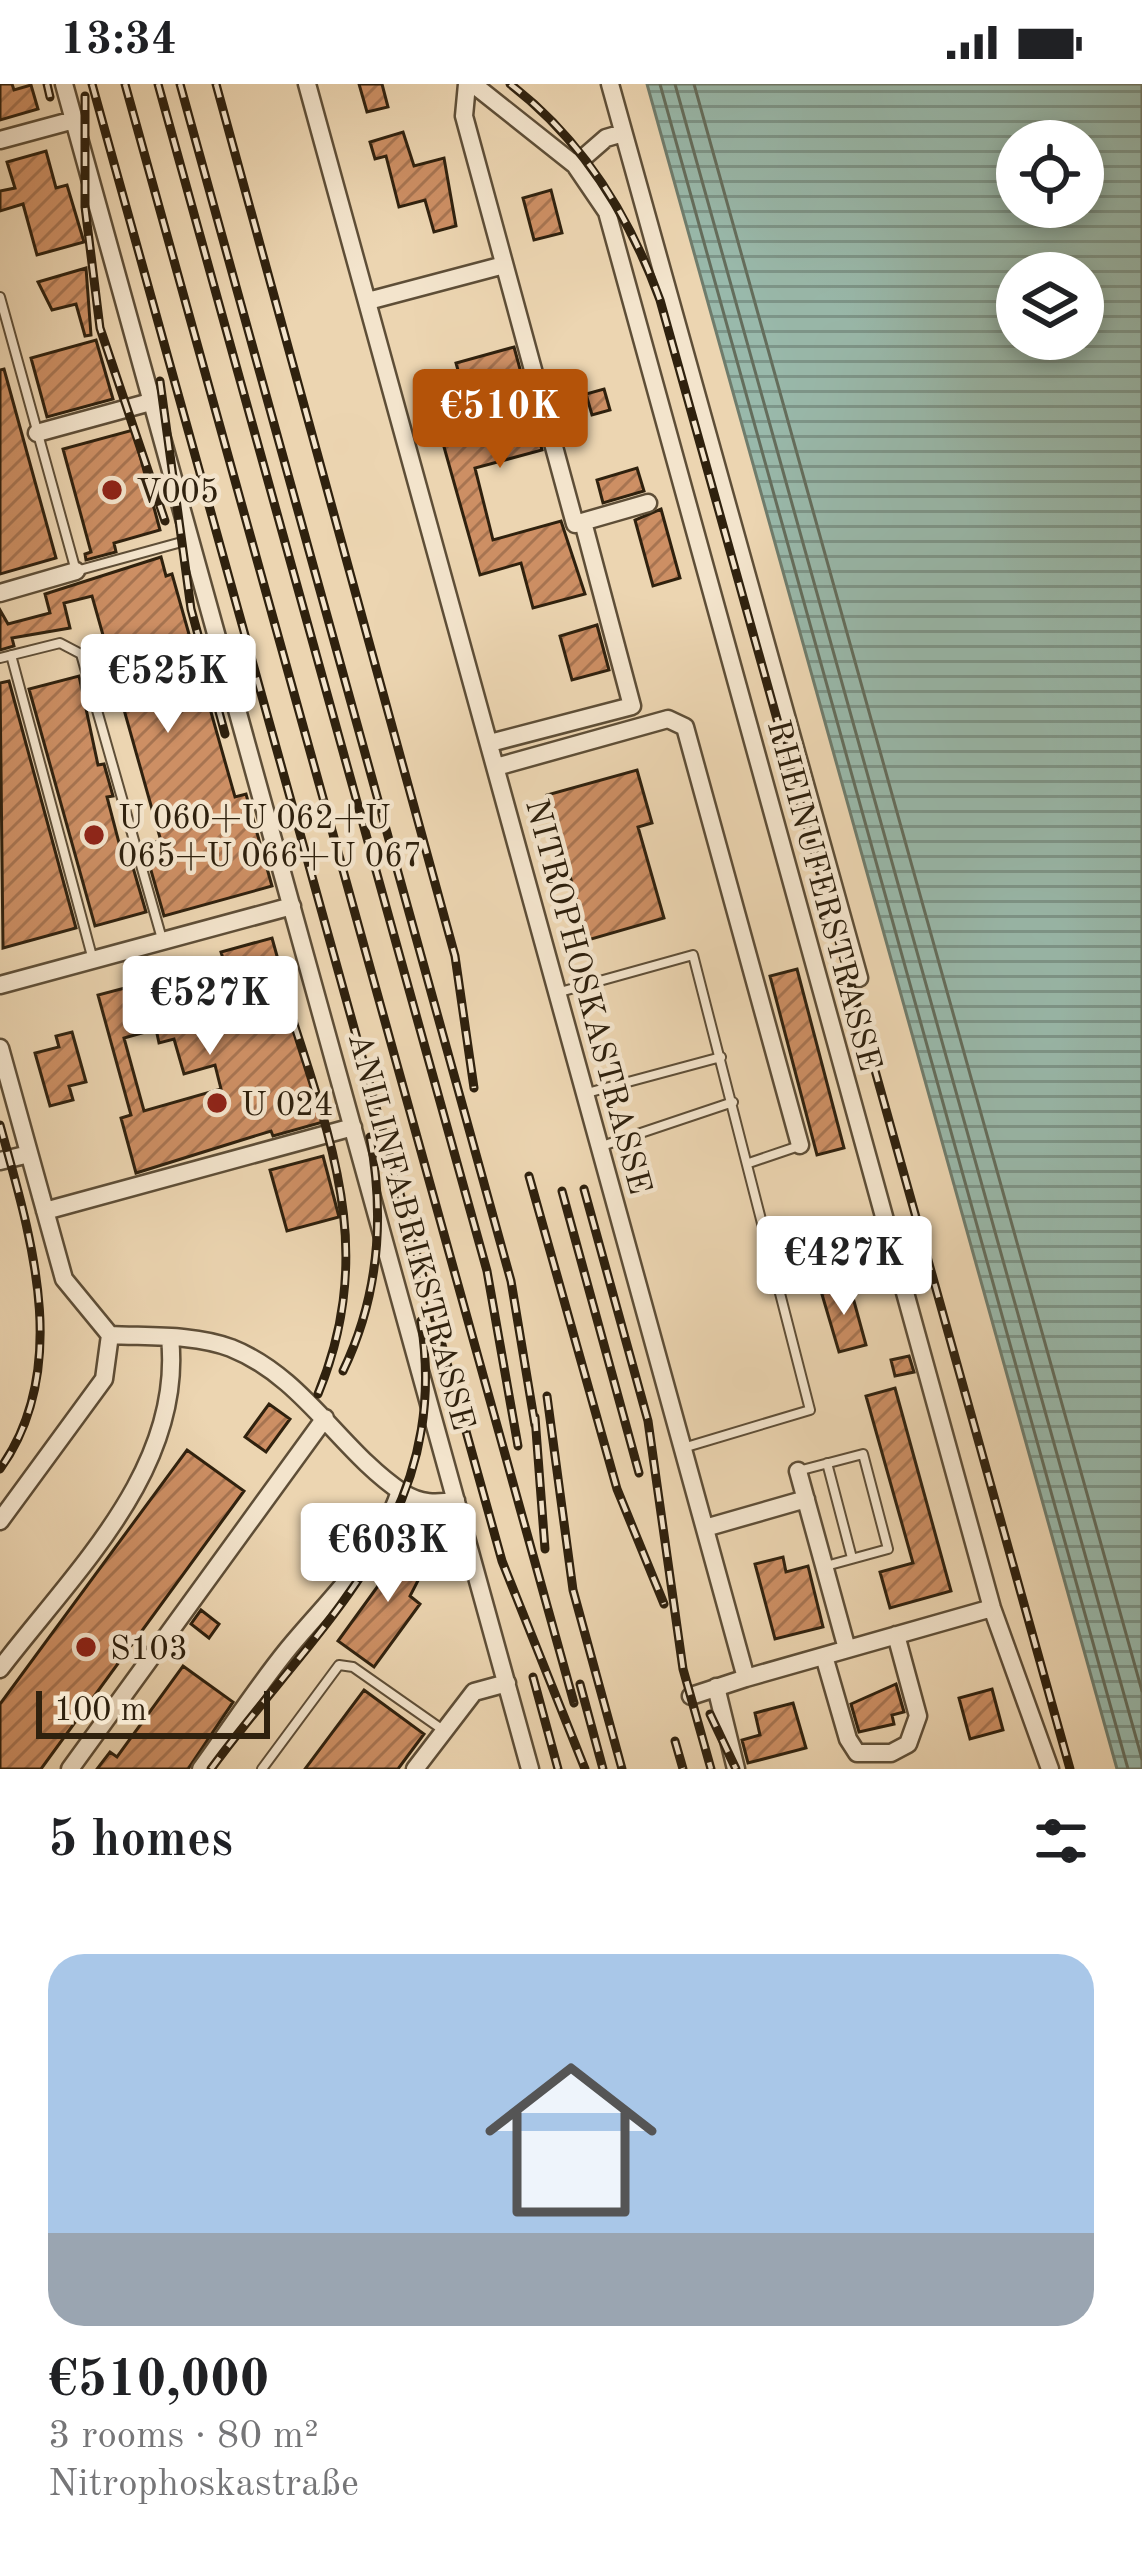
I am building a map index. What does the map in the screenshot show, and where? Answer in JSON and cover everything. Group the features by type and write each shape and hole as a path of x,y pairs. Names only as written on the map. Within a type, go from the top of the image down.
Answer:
{"street":[{"name":"ANILINFABRIKSTRASSE","path":"64,84 530,1769"},
{"name":"NITROPHOSKASTRASSE","path":"308,84 746,1678"},
{"path":"470,84 464,116 575,524 648,503"},
{"name":"RHEINUFERSTRASSE","path":"470,84 575,166 607,212 992,1608 1050,1769"},
{"path":"610,84 860,978"},
{"path":"0,140 74,120"},
{"path":"575,166 606,138 623,133"},
{"path":"607,212 646,212"},
{"path":"368,301 504,265"},
{"path":"37,433 154,401"},
{"path":"584,522 638,727"},
{"path":"0,593 76,572"},
{"path":"490,743 632,706"},
{"path":"496,767 668,719 685,727 800,1145"},
{"path":"0,985 292,905"},
{"path":"0,1048 64,1279 110,1335 104,1379 0,1521"},
{"path":"45,1210 353,1127"},
{"path":"0,1161 29,1154"},
{"path":"110,1335 231,1348 287,1382 400,1491 426,1504 456,1500"},
{"path":"0,1670 147,1471 171,1408 170,1338"},
{"path":"70,1769 325,1418"},
{"path":"798,1471 847,1649"},
{"path":"201,1769 288,1649 347,1582 382,1532 400,1491"},
{"path":"705,1528 806,1499"},
{"path":"691,1696 992,1608"},
{"path":"824,1656 848,1739 871,1763 908,1744 916,1731 916,1702 896,1635"},
{"path":"415,1769 474,1692 507,1683"},
{"path":"716,1687 736,1769"}],"lane":[{"path":"0,297 76,572 191,539"},
{"path":"93,960 5,656 60,643 81,654 163,941"},
{"path":"558,992 694,955 809,1410 683,1448"},
{"path":"586,1094 721,1057"},
{"path":"601,1147 733,1102"},
{"path":"749,1163 800,1145"},
{"path":"798,1471 862,1454 888,1549 824,1566"},
{"path":"827,1463 853,1558"},
{"path":"262,1769 339,1665 353,1667 444,1731"}],"water":[{"path":"647,84 1142,84 1142,1769 1117,1769"}],"building":[{"path":"0,84 12,84 14,90 31,85 38,109 0,120"},
{"path":"359,84 382,84 388,107 367,112"},
{"path":"403,132 414,166 444,158 456,226 434,232 425,200 399,207 386,156 375,159 370,142"},
{"path":"46,151 56,188 67,185 84,242 37,255 23,204 0,211 0,191 15,188 7,162"},
{"path":"551,190 562,233 534,240 523,198"},
{"path":"86,268 91,335 85,336 76,304 52,310 38,282"},
{"path":"96,340 113,399 47,417 31,358"},
{"path":"514,347 542,450 475,468 493,540 561,521 585,594 533,608 521,563 480,575 428,390 461,381 456,363"},
{"path":"4,369 56,558 0,574 0,370"},
{"path":"604,389 610,410 592,415 586,394"},
{"name":"V005","path":"133,430 160,530 114,543 116,552 86,560 85,554 91,552 63,449"},
{"path":"637,468 644,491 603,503 597,480"},
{"path":"661,509 680,578 653,586 635,520"},
{"path":"161,557 166,576 172,574 235,797 246,794 272,886 164,916 148,860 159,856 155,842 161,841 92,596 64,603 70,628 12,638 14,646 0,650 0,610 8,624 50,613 45,594"},
{"path":"597,625 609,670 572,680 560,636"},
{"path":"79,676 98,765 104,764 113,796 107,797 125,866 132,864 146,912 95,926 29,689"},
{"path":"9,681 76,928 3,948 0,683"},
{"path":"637,770 652,823 638,827 664,918 588,940 547,795"},
{"path":"272,938 323,1122 273,1136 271,1131 136,1173 121,1118 131,1115 98,995 224,962 221,952","holes":["156,1029 159,1043 174,1039 184,1074 215,1065 221,1089 144,1111 124,1038"]},
{"path":"797,969 844,1148 817,1155 770,976"},
{"path":"72,1032 86,1082 69,1086 73,1100 50,1106 35,1053 59,1047 56,1036"},
{"path":"323,1156 339,1217 287,1231 270,1170"},
{"path":"849,1283 866,1345 839,1352 821,1291"},
{"path":"909,1356 914,1372 895,1376 891,1360"},
{"path":"895,1388 951,1591 890,1608 880,1572 913,1563 866,1396"},
{"path":"269,1404 290,1419 266,1452 245,1437"},
{"name":"S103","path":"187,1450 244,1491 41,1769 0,1769 0,1704"},
{"path":"420,1528 434,1538 417,1562 425,1567 410,1596 420,1604 374,1667 338,1641"},
{"path":"783,1557 786,1572 808,1566 823,1627 775,1639 755,1564"},
{"path":"201,1610 219,1624 209,1638 191,1624"},
{"path":"183,1666 233,1702 188,1769 97,1769 110,1752 117,1757"},
{"path":"896,1684 904,1712 892,1715 894,1724 859,1732 851,1704"},
{"path":"992,1689 1003,1730 970,1739 959,1698"},
{"path":"364,1690 424,1734 398,1769 305,1769"},
{"path":"793,1703 806,1748 748,1763 742,1740 760,1735 755,1713"}],"railway":[{"path":"47,84 50,97"},
{"path":"92,84 502,1561 585,1769"},
{"path":"125,84 574,1703"},
{"path":"158,84 487,1271 518,1446"},
{"path":"180,84 511,1281 535,1425"},
{"path":"216,84 455,956 474,1088"},
{"path":"510,84 560,129 601,181 634,238 660,300 1070,1769"},
{"path":"85,96 85,207 100,328 165,521"},
{"path":"160,381 191,609 225,734"},
{"path":"278,972 327,1131 345,1232 345,1284 336,1338 318,1394"},
{"path":"0,1125 32,1255 40,1344 35,1388 22,1429 0,1469"},
{"path":"343,1371 365,1314 376,1256 377,1197 370,1137"},
{"path":"529,1176 617,1489 664,1604"},
{"path":"584,1189 648,1421 683,1669 711,1769"},
{"path":"562,1191 639,1473"},
{"path":"211,1769 332,1616 367,1566 396,1512 416,1455 425,1392 421,1321"},
{"path":"547,1396 573,1590 622,1769"},
{"path":"535,1417 545,1549"},
{"path":"533,1677 558,1769"},
{"path":"580,1684 603,1769"},
{"path":"710,1714 736,1769"},
{"path":"675,1741 683,1769"}],"place":[{"name":"V005","path":"112,490"},
{"name":"U 060+U 062+U 065+U 066+U 067","path":"94,835"},
{"name":"U 024","path":"217,1103"},
{"name":"S103","path":"86,1647"}]}
